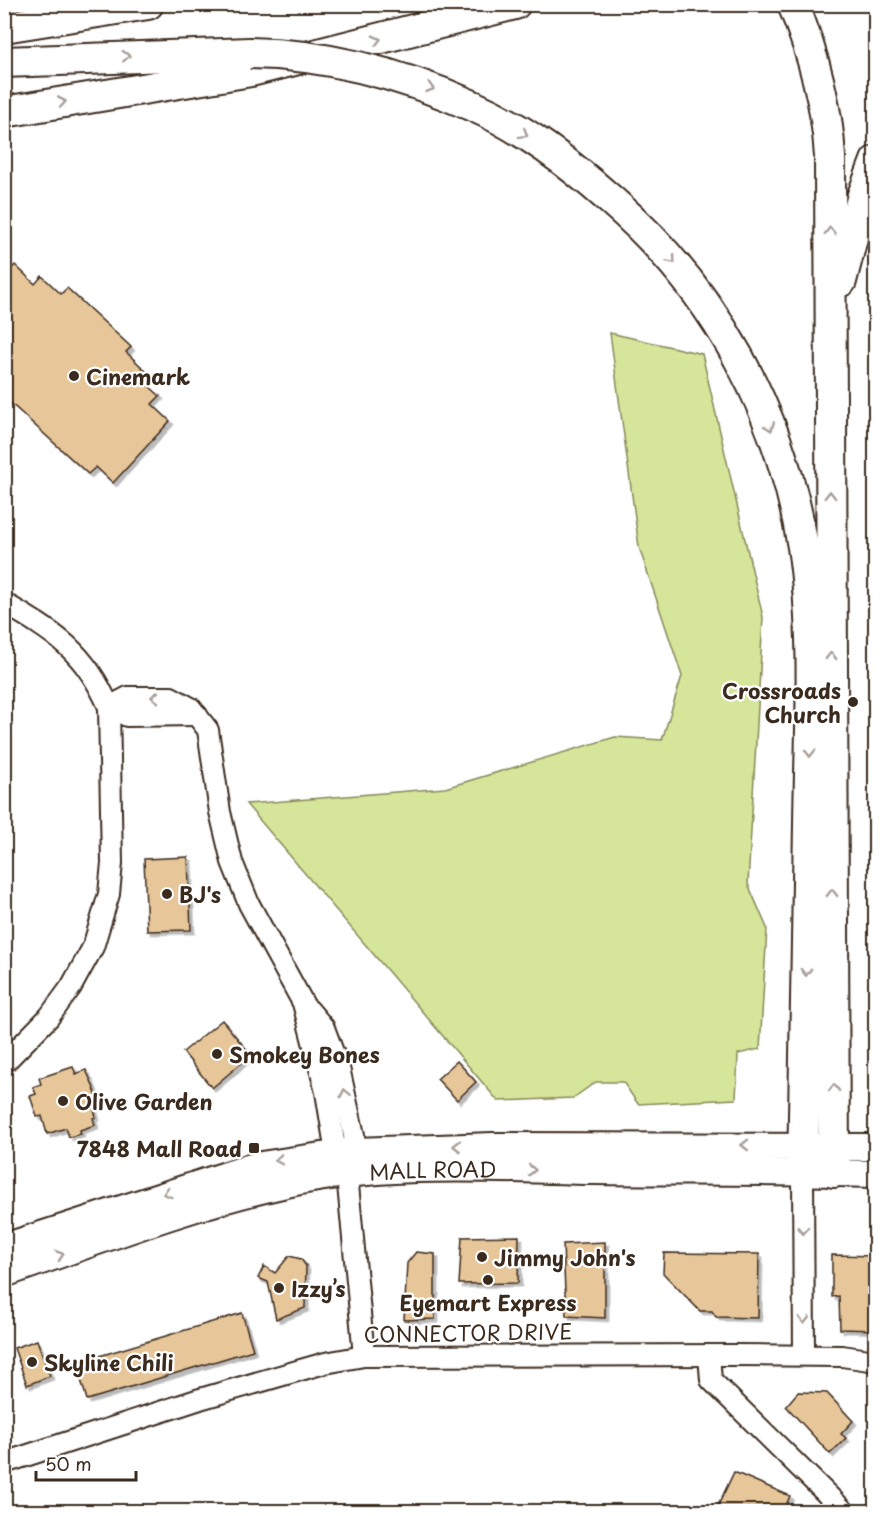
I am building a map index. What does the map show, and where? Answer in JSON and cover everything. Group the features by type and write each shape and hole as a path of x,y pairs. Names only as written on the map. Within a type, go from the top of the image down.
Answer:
{"highway":[{"path":"4,27 148,4"},
{"path":"4,112 251,70 515,4"},
{"path":"799,17 828,130 835,1159"},
{"path":"4,62 277,53 371,69 439,91 514,127 568,165 620,208 672,261 712,310 732,344 764,411 782,459 803,549 809,614 811,698 803,1160"},
{"path":"830,331 863,195 876,161"}],"main road":[{"name":"MALL ROAD","path":"4,1247 233,1171 269,1162 346,1159 493,1146 803,1160 835,1159 876,1147"},
{"name":"MALL ROAD","path":"4,1274 242,1196 287,1184 346,1159"},
{"name":"MALL ROAD","path":"835,1159 876,1174"}],"street":[{"path":"4,603 41,624 74,650 99,683 109,707 112,863 109,894 93,947 71,987 49,1017 4,1063"},
{"path":"109,707 127,716 197,715 208,730 212,743 220,812 232,862 249,904 303,1003 324,1028 339,1068 364,1356"},
{"path":"803,1160 804,1356"},
{"name":"CONNECTOR DRIVE","path":"4,1463 211,1396 325,1363 364,1356 413,1353 709,1355 804,1356 876,1360"},
{"path":"709,1355 711,1380 845,1512"}],"green space":[{"path":"610,333 702,354 763,617 748,884 767,928 760,1049 738,1054 736,1099 638,1104 623,1082 596,1082 573,1098 498,1101 246,804 445,788 615,737 662,740 682,676 639,547"}],"building":[{"name":"Cinemark","path":"15,265 35,284 42,276 61,294 67,288 131,347 126,352 147,372 141,379 160,396 152,404 170,421 113,483 96,467 88,474 4,397 4,277"},
{"name":"BJ's","path":"188,857 191,930 147,931 144,859"},
{"name":"Smokey Bones","path":"222,1020 251,1055 212,1088 183,1052"},
{"path":"457,1061 476,1082 457,1100 437,1079"},
{"name":"Olive Garden","path":"73,1067 76,1074 86,1070 92,1083 98,1100 92,1102 96,1117 93,1118 95,1125 80,1130 81,1134 69,1137 66,1128 47,1134 42,1116 37,1117 30,1096 36,1094 33,1087 41,1084 39,1078"},
{"path":"519,1236 518,1283 459,1284 462,1237"},
{"path":"605,1242 605,1318 566,1316 563,1244"},
{"path":"416,1252 435,1254 435,1319 404,1320 407,1263"},
{"path":"664,1253 759,1254 758,1318 716,1317 712,1311 700,1311 663,1273"},
{"path":"832,1255 876,1256 876,1330 840,1329 839,1296 832,1297"},
{"path":"289,1256 301,1259 306,1266 305,1308 276,1319 268,1282 258,1278 264,1266 275,1273"},
{"path":"242,1313 253,1350 87,1400 76,1363"},
{"name":"Skyline Chili","path":"37,1340 50,1376 27,1385 14,1348"},
{"path":"798,1392 827,1393 853,1421 841,1434 846,1438 830,1454 786,1406"},
{"path":"734,1472 790,1496 783,1512 715,1512"}],"place":[{"name":"Cinemark","path":"74,376"},
{"name":"Crossroads Church","path":"853,702"},
{"name":"BJ's","path":"167,894"},
{"name":"Smokey Bones","path":"217,1054"},
{"name":"Olive Garden","path":"63,1101"},
{"name":"7848 Mall Road","path":"254,1148"},
{"name":"Jimmy John's","path":"482,1257"},
{"name":"Eyemart Express","path":"488,1280"},
{"name":"Izzy’s","path":"279,1288"},
{"name":"Skyline Chili","path":"32,1362"}]}
